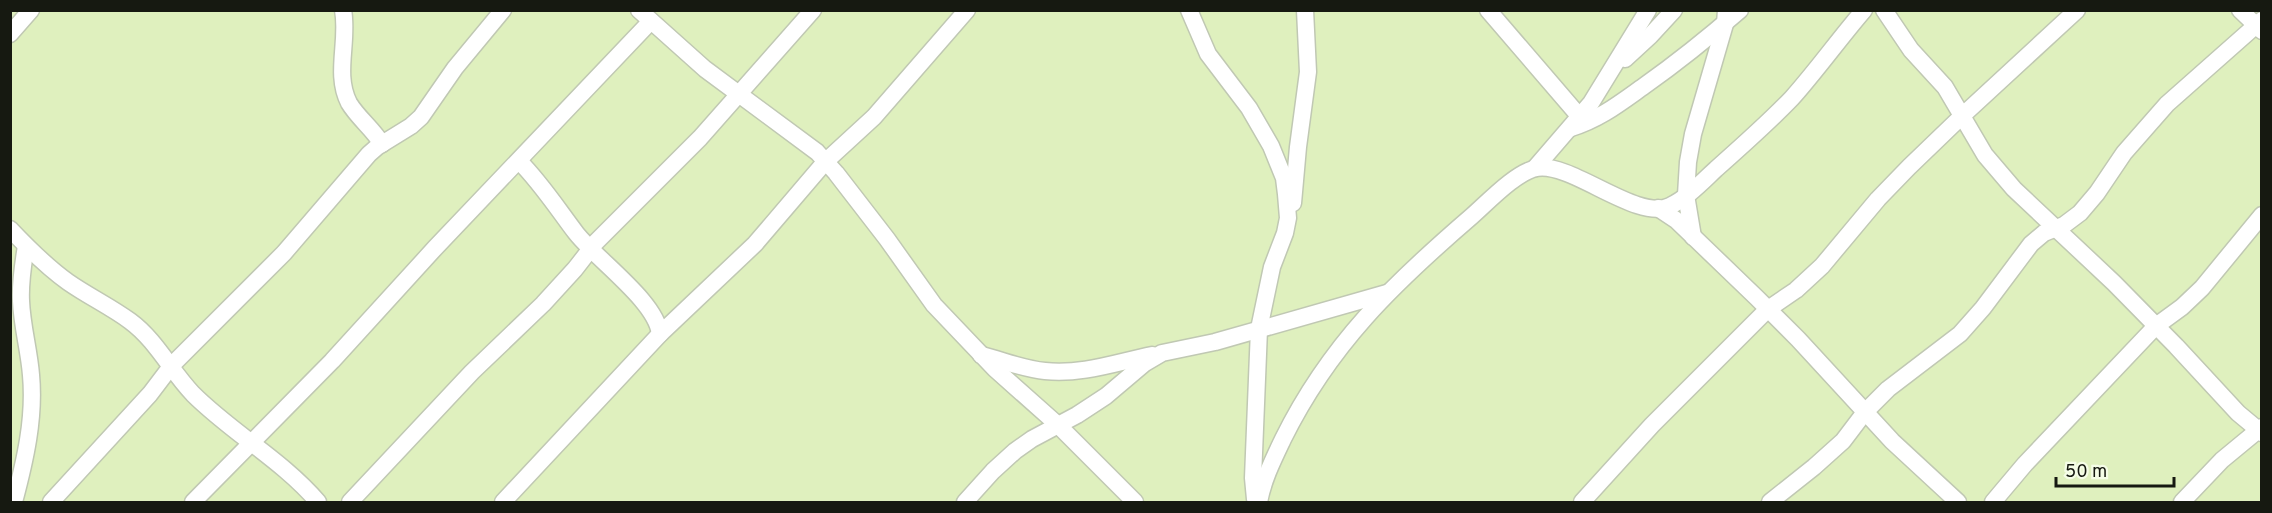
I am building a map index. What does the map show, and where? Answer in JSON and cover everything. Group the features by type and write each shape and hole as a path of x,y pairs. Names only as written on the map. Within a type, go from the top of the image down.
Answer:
{"street":[{"path":"10,34 31,10"},
{"path":"343,10 342,72 345,93 350,105 373,130 382,144"},
{"path":"350,502 472,372 543,304 591,248 738,96 813,10"},
{"path":"503,502 660,334 755,244 825,162 880,111 967,10"},
{"path":"1189,10 1208,54 1249,108 1278,161 1284,178 1288,218"},
{"path":"1255,502 1259,329 1272,267 1285,233 1295,194 1298,147 1308,72 1305,10"},
{"path":"1488,10 1576,123"},
{"path":"1259,502 1266,475 1298,410 1317,379 1347,340 1413,267 1495,196 1520,176 1535,168 1576,123 1613,69 1648,10"},
{"path":"1613,69 1650,36 1674,10"},
{"path":"1576,123 1593,122 1696,49 1725,17 1740,10"},
{"path":"1658,208 1671,206 1686,195 1772,119 1864,10"},
{"path":"1884,10 1911,50 1945,87 1985,155 2001,174 2156,326 2210,385 2260,430 2222,460 2182,502"},
{"path":"1582,502 1652,425 1768,309 1796,290 1822,266 1878,199 1962,116 2077,10"},
{"path":"1770,502 1843,441 1865,412 1903,377 1960,333 1983,308 2031,244 2044,233 2064,225 2087,206 2114,166 2166,104 2260,26 2240,10"},
{"path":"51,502 150,394 170,368 284,253 369,154 421,117 455,68 502,11"},
{"path":"193,502 332,361 435,248 519,161 645,16 738,96 795,136 825,162 887,239 934,305 981,356 1058,425 1135,502"},
{"path":"1693,237 1686,195 1688,162 1693,134 1725,17"},
{"path":"519,161 543,187 577,234 654,316 660,334"},
{"path":"1535,168 1557,170 1623,199 1658,208 1676,220 1768,309 1892,441 1958,502"},
{"path":"1993,502 2025,464 2156,326 2182,307 2202,288 2262,215"},
{"path":"10,229 67,281 130,321 149,340 170,368 220,419 294,477 318,502"},
{"path":"14,502 32,419 31,376 21,302 26,246"},
{"path":"981,356 1030,369 1048,371 1094,369 1215,342 1388,292"},
{"path":"965,502 1015,451 1106,396 1137,369 1162,353"}],"green space":[{"path":"11,11 2261,11 2261,502 11,502"}]}
